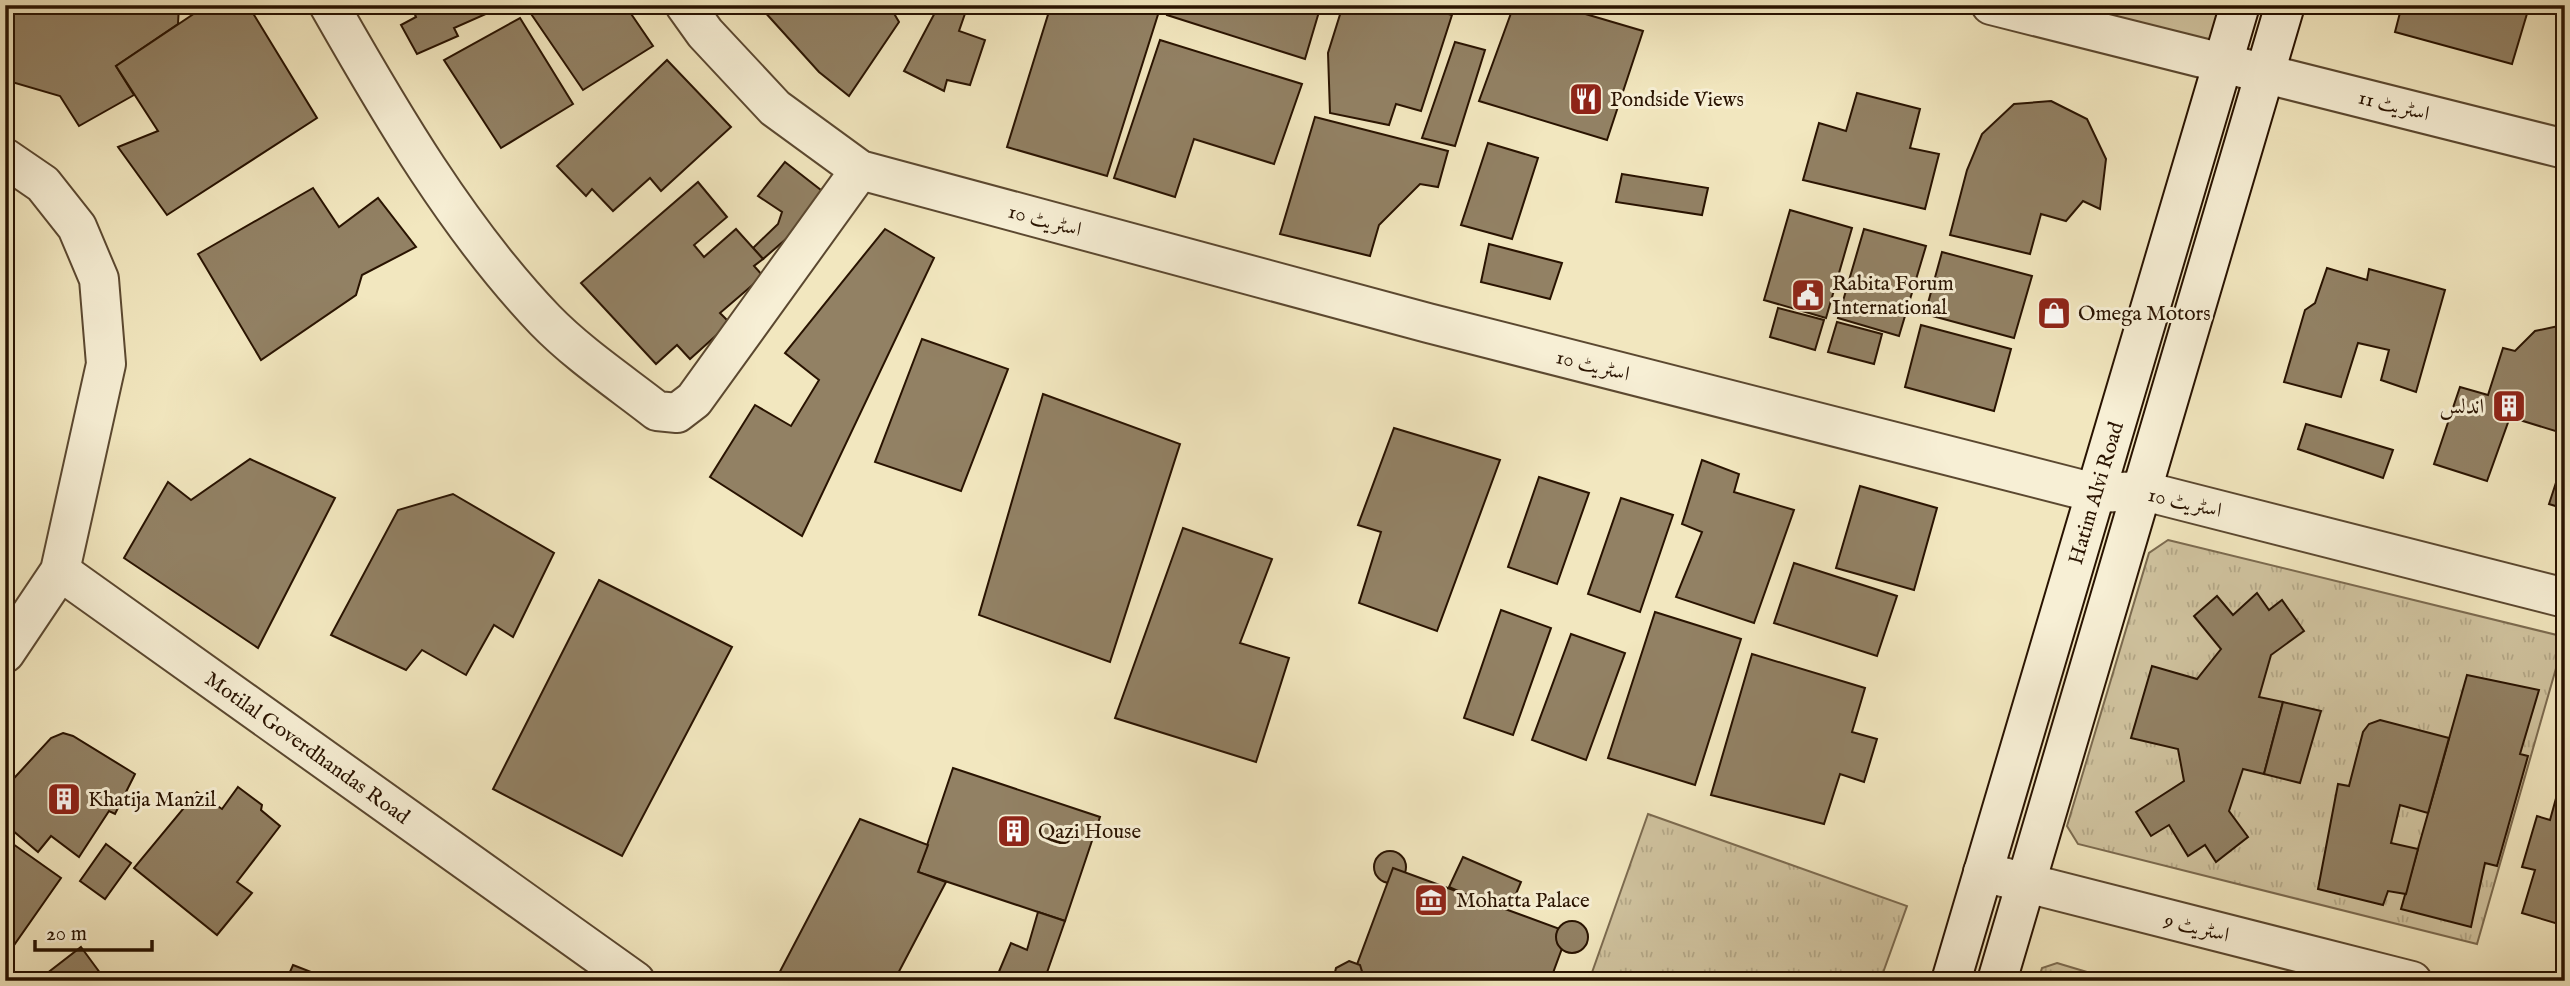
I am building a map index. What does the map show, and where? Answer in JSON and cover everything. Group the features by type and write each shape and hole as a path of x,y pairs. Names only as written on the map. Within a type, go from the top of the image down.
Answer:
{"street":[{"path":"328,5 384,102 473,232 546,321 657,411 677,413 694,400 860,170"},
{"name":"اسٹریٹ 10","path":"685,5 705,33 775,108 860,170 1428,323 2095,493 2144,491 2565,598"},
{"name":"اسٹریٹ 11","path":"1991,5 2565,149"},
{"name":"Hatim Alvi Road","path":"1951,981 2240,5"},
{"path":"1997,981 2144,491 2285,5"},
{"path":"5,158 43,184 77,227 99,279 106,364 60,571 5,653"},
{"name":"Motilal Goverdhandas Road","path":"60,571 635,981"},
{"name":"اسٹریٹ 9","path":"1983,872 2412,981"}],"green space":[{"path":"1991,5 2240,5 2223,62"},
{"path":"2168,540 2565,637 2477,944 2078,844 2067,826 2149,553"},
{"path":"1648,814 1907,906 1880,981 1589,981"},
{"path":"2057,963 2117,981 2038,981 2042,968"}],"building":[{"path":"5,5 179,5 178,24 116,66 134,95 79,126 60,96 5,80"},
{"path":"207,5 248,5 317,118 167,215 118,147 158,131 116,66"},
{"path":"411,5 504,6 454,28 458,36 417,54 401,25 416,17"},
{"path":"525,5 625,5 653,46 583,90"},
{"path":"772,5 889,5 899,22 849,96 819,72 763,10"},
{"path":"939,5 968,5 959,31 985,40 970,85 947,80 944,91 904,71"},
{"path":"1051,5 1161,5 1107,176 1007,147"},
{"path":"1170,5 1321,5 1305,59 1167,15"},
{"path":"1343,5 1417,5 1452,15 1421,111 1396,104 1389,125 1330,113 1328,53"},
{"path":"1514,5 1555,5 1643,31 1607,140 1479,101"},
{"path":"2402,5 2529,7 2512,64 2395,32"},
{"path":"520,18 573,104 501,148 444,60"},
{"path":"1160,40 1302,84 1274,164 1194,139 1175,197 1114,178"},
{"path":"1455,42 1485,50 1455,146 1422,138"},
{"path":"667,60 731,127 661,191 650,178 613,211 592,189 586,196 557,166"},
{"path":"1857,93 1920,109 1910,148 1939,154 1925,209 1803,180 1819,123 1846,131"},
{"path":"2051,101 2087,119 2106,159 2100,209 2083,201 2066,221 2041,214 2030,254 1950,235 1967,170 1982,134 2014,104"},
{"path":"1315,117 1448,151 1438,187 1420,184 1379,225 1370,256 1280,234"},
{"path":"1488,143 1538,158 1512,239 1461,225"},
{"path":"785,162 826,194 801,226 763,259 753,248 778,224 782,212 758,196"},
{"path":"1622,174 1708,188 1702,215 1616,202"},
{"path":"698,182 727,217 694,245 704,257 736,229 763,259 754,266 763,276 720,313 730,323 690,359 677,345 656,364 581,283"},
{"path":"313,188 339,227 378,198 416,247 362,275 356,295 261,360 198,254"},
{"path":"1790,210 1852,228 1826,318 1764,300"},
{"path":"885,229 934,258 802,536 710,477 755,405 791,426 819,380 785,353"},
{"path":"1864,229 1926,246 1899,336 1838,318"},
{"path":"1489,244 1562,263 1550,299 1481,282"},
{"path":"1942,252 2032,276 2014,338 1925,314"},
{"path":"2327,268 2367,280 2369,269 2445,290 2416,392 2381,380 2389,350 2358,343 2341,397 2284,382 2305,310 2315,303"},
{"path":"1778,308 1824,320 1815,350 1770,337"},
{"path":"1837,322 1882,334 1874,364 1828,352"},
{"path":"1921,325 2011,349 1994,411 1905,387"},
{"name":"اندلس","path":"2563,325 2565,434 2510,417 2487,481 2434,464 2460,387 2488,395 2503,348 2515,351 2535,331"},
{"path":"922,339 1008,369 961,491 875,462"},
{"path":"1043,394 1180,444 1110,662 979,615"},
{"path":"2306,424 2393,450 2383,478 2298,449"},
{"path":"1394,428 1500,460 1437,631 1359,603 1381,532 1358,525"},
{"path":"2565,455 2565,509 2549,504"},
{"path":"250,459 335,498 258,648 124,558 168,482 191,500"},
{"path":"1702,460 1739,474 1734,492 1794,510 1754,623 1676,597 1702,532 1682,524"},
{"path":"1539,477 1589,493 1557,584 1508,567"},
{"path":"1860,486 1937,508 1914,590 1836,568"},
{"path":"453,494 554,553 513,637 494,625 466,675 422,650 406,670 331,635 398,510"},
{"path":"1621,498 1673,515 1640,612 1588,594"},
{"path":"1183,528 1272,559 1240,643 1289,658 1256,762 1115,718"},
{"path":"1794,563 1897,596 1877,656 1774,623"},
{"path":"599,580 732,647 622,856 493,789"},
{"path":"2257,593 2269,610 2282,600 2304,631 2271,655 2259,697 2283,702 2264,774 2243,769 2229,811 2248,837 2216,862 2205,845 2188,856 2169,825 2151,836 2136,812 2184,781 2178,749 2131,738 2152,666 2197,679 2221,649 2194,616 2217,596 2233,615"},
{"path":"1501,610 1551,628 1513,735 1464,718"},
{"path":"1655,612 1741,639 1695,785 1608,758"},
{"path":"1571,634 1625,653 1586,760 1532,740"},
{"path":"1752,654 1865,688 1852,732 1877,739 1864,782 1840,774 1824,824 1711,795"},
{"path":"2467,675 2539,690 2520,754 2528,756 2497,866 2485,863 2471,927 2401,909"},
{"path":"2283,702 2321,711 2300,783 2264,774"},
{"path":"2380,720 2449,738 2428,813 2400,805 2391,843 2418,849 2406,894 2388,891 2383,905 2318,889 2338,784 2349,786 2363,732 2369,724"},
{"name":"Khatija Manzil","path":"63,733 73,736 135,774 115,814 109,811 79,857 51,836 38,852 5,824 5,788 51,738"},
{"name":"Qazi House","path":"953,768 1100,817 1065,921 918,872"},
{"path":"2563,773 2565,926 2522,913 2535,870 2522,867 2537,816 2550,820"},
{"path":"238,787 262,805 261,810 280,826 237,882 252,893 217,935 134,868 197,792 222,809"},
{"path":"860,819 928,845 918,872 946,882 894,981 775,981"},
{"path":"13,844 61,878 5,958 5,856"},
{"path":"106,844 131,863 105,899 80,881"},
{"path":"1390,851 1402,855 1406,867 1402,879 1390,883 1378,879 1374,867 1378,855"},
{"path":"1463,857 1521,882 1508,913 1449,887"},
{"name":"Mohatta Palace","path":"1393,868 1568,932 1550,981 1360,981 1352,978"},
{"path":"1038,912 1065,921 1044,981 995,981 1011,943 1027,950"},
{"path":"1572,921 1584,925 1588,937 1584,949 1572,953 1560,949 1556,937 1560,925"},
{"path":"81,947 106,981 37,981"},
{"path":"1349,961 1360,965 1365,981 1333,981 1336,968"},
{"path":"293,965 319,975 317,981 286,981"}],"place":[{"name":"Pondside Views","path":"1586,99"},
{"name":"Rabita Forum International","path":"1808,295"},
{"name":"Omega Motors","path":"2054,313"},
{"name":"اندلس","path":"2509,406"},
{"name":"Khatija Manzil","path":"64,799"},
{"name":"Qazi House","path":"1014,831"},
{"name":"Mohatta Palace","path":"1431,900"}]}
